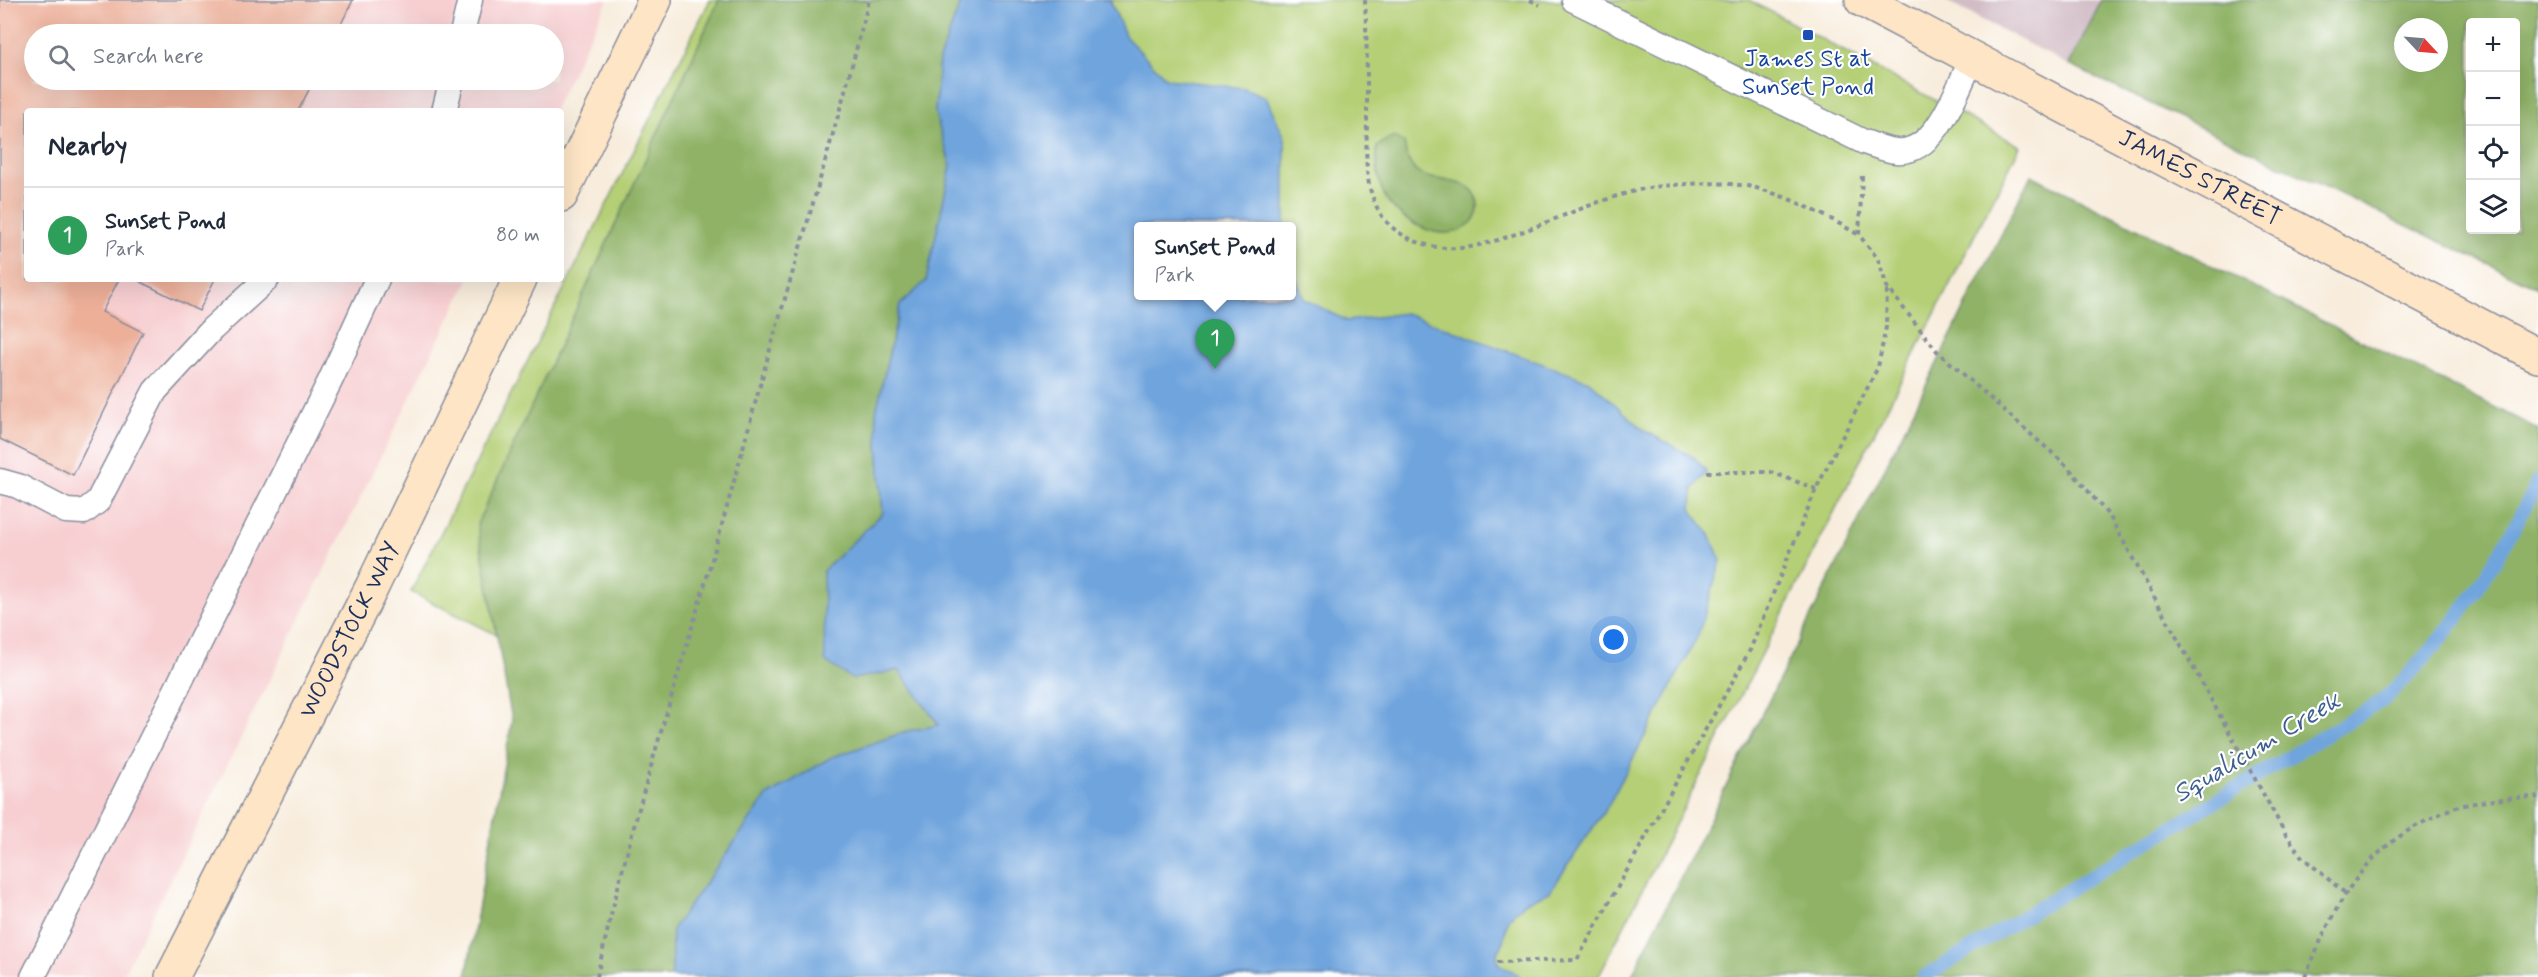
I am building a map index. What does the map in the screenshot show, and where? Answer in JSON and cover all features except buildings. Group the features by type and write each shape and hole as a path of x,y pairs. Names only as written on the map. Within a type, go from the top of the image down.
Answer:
{"main road":[{"path":"564,189 655,0"},
{"name":"JAMES STREET","path":"1862,0 2538,356"},
{"name":"WOODSTOCK WAY","path":"172,977 372,587 519,282"}],"lane":[{"path":"464,24 470,0"},
{"path":"1574,0 1864,142 1898,151 1922,146 1938,127 1972,59"},
{"path":"445,108 449,90"},
{"path":"33,977 331,378 376,282"},
{"path":"0,481 18,486 66,511 74,513 91,508 104,492 155,391 212,329 259,286"}],"path":[{"path":"597,977 615,892 843,104 869,0"},
{"path":"1365,0 1367,179 1375,205 1397,232 1417,242 1438,248 1474,246 1638,191 1671,185 1718,183 1747,186 1784,198 1859,235 1878,259 1887,287 1886,327 1878,367 1816,489 1750,650 1577,960 1497,962"},
{"path":"1859,235 1864,142"},
{"path":"1887,287 1937,351 2067,466 2110,517 2285,833 2302,858 2345,893"},
{"path":"1707,472 1771,472 1816,489"},
{"path":"2305,977 2321,939 2345,893 2364,866 2387,845 2416,825 2454,808 2490,800 2538,796"}],"shaded area":[{"path":"0,0 608,0 564,89 564,24 24,24 24,90 563,90 554,108 24,108 24,282 468,282 122,977 0,977"},
{"path":"1944,0 2102,0 2069,65"}],"green space":[{"path":"710,0 1749,0 2020,146 1598,977 623,977 694,733 411,592"},
{"path":"719,0 962,0 939,60 935,113 951,166 926,282 900,305 876,412 883,513 823,571 852,679 899,670 939,725 908,731 672,930 672,977 466,977 512,720 477,524"},
{"path":"2102,0 2538,0 2538,288 2069,65"},
{"path":"1395,137 1404,143 1409,162 1416,171 1471,189 1476,196 1478,207 1476,215 1469,224 1458,231 1437,232 1415,224 1390,204 1380,184 1377,147"},
{"path":"2031,175 2538,429 2538,977 1631,977"}],"water":[{"path":"962,0 1110,0 1126,37 1167,79 1244,88 1266,97 1285,138 1285,222 1134,222 1134,300 1296,300 1296,278 1304,299 1347,321 1405,313 1589,381 1645,431 1695,458 1707,472 1693,489 1692,511 1710,535 1721,561 1698,636 1609,804 1550,892 1526,902 1508,919 1502,946 1497,954 1497,962 1520,977 672,977 672,930 767,796 830,758 908,731 939,725 899,670 852,679 825,661 823,571 883,513 876,412 900,305 926,281 951,166 935,113 939,60"}],"waterway":[{"name":"Squalicum Creek","path":"1924,977 2382,701 2407,677 2451,625 2489,571 2538,481"}],"place":[{"name":"James St at Sunset Pond","path":"1808,35"},
{"name":"Sunset Pond","path":"1215,369"}]}
